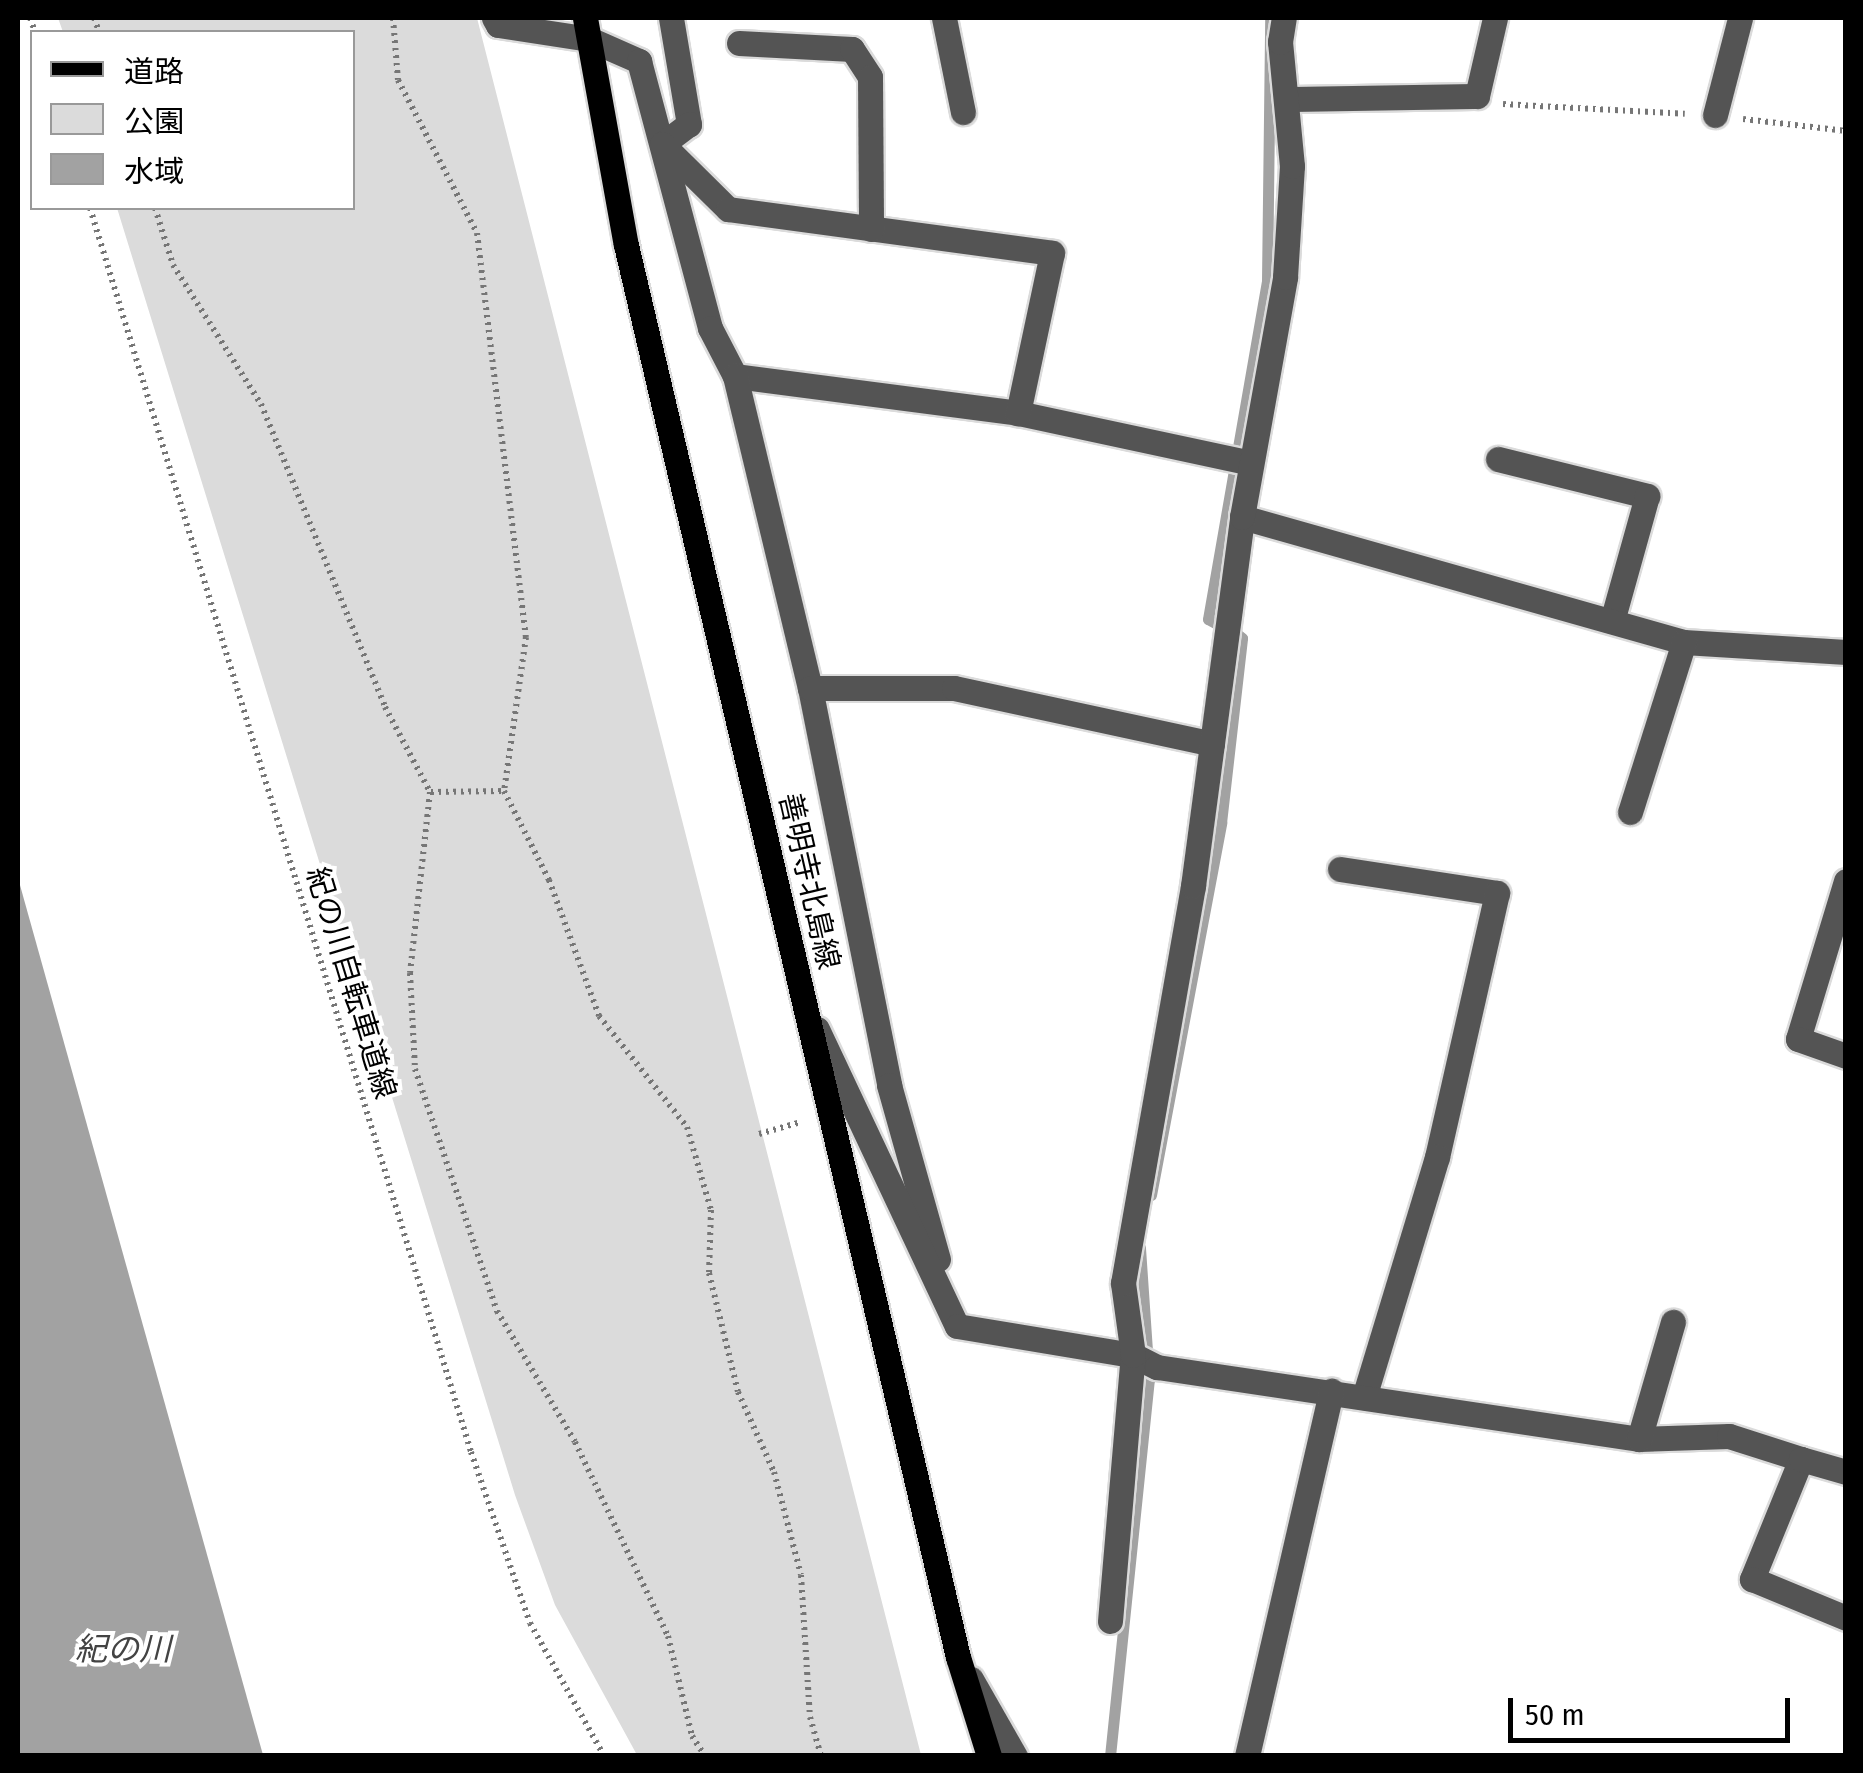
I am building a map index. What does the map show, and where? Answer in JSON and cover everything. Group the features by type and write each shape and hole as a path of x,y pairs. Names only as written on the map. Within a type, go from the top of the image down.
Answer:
{"main road":[{"name":"善明寺北島線","path":"588,28 626,245 958,1657 989,1756"}],"street":[{"path":"494,18 498,26 588,28 640,60 710,328 735,376 810,688 889,1084 956,1326"},
{"path":"662,144 689,124 671,18"},
{"path":"944,18 963,112"},
{"path":"1110,1621 1144,1362 1123,1282 1212,744 1242,517 1240,460 1284,276 1292,166 1289,100 1280,42 1284,18"},
{"path":"1289,100 1477,96 1496,18"},
{"path":"1715,115 1740,18"},
{"path":"739,43 852,49 870,77 871,230"},
{"path":"662,144 728,209 1052,254 1018,413"},
{"path":"735,376 1018,413 1240,460"},
{"path":"1498,459 1647,496 1612,622"},
{"path":"1242,517 1684,642 1846,652"},
{"path":"1630,812 1684,642"},
{"path":"810,688 954,688 1212,744"},
{"path":"1340,869 1497,893 1437,1157 1364,1396"},
{"path":"1846,881 1798,1039 1846,1056"},
{"path":"803,998 956,1326"},
{"path":"1638,1439 1673,1322"},
{"path":"956,1326 1144,1362 1638,1439 1730,1436 1846,1472"},
{"path":"1247,1756 1332,1391"},
{"path":"1801,1458 1752,1579 1846,1618"},
{"path":"958,1657 1016,1756"}],"path":[{"path":"393,18 398,80 478,233 526,637 504,791 549,880 598,1016 687,1128 711,1210 708,1273 738,1392 774,1472 801,1575 810,1717 821,1756"},
{"path":"1477,96 1496,104 1715,115 1846,132"},
{"name":"紀の川自転車道線","path":"91,210 471,1452 530,1623 604,1756"},
{"path":"156,210 173,265 261,404 385,707 430,792 410,973 415,1068 498,1311 575,1442 668,1636 692,1736 705,1756"},
{"path":"430,792 504,791"},
{"path":"759,1134 812,1119"}],"green space":[{"path":"58,18 477,18 921,1755 637,1755 555,1605 515,1495 118,210 355,210 355,30 62,30"}],"water":[{"name":"紀の川","path":"18,878 263,1755 18,1755"}],"waterway":[{"path":"1217,624 1208,619 1267,281 1270,18"},
{"path":"1151,1195 1221,823 1242,638 1236,633"},
{"path":"1110,1756 1149,1380 1140,1247"}]}
